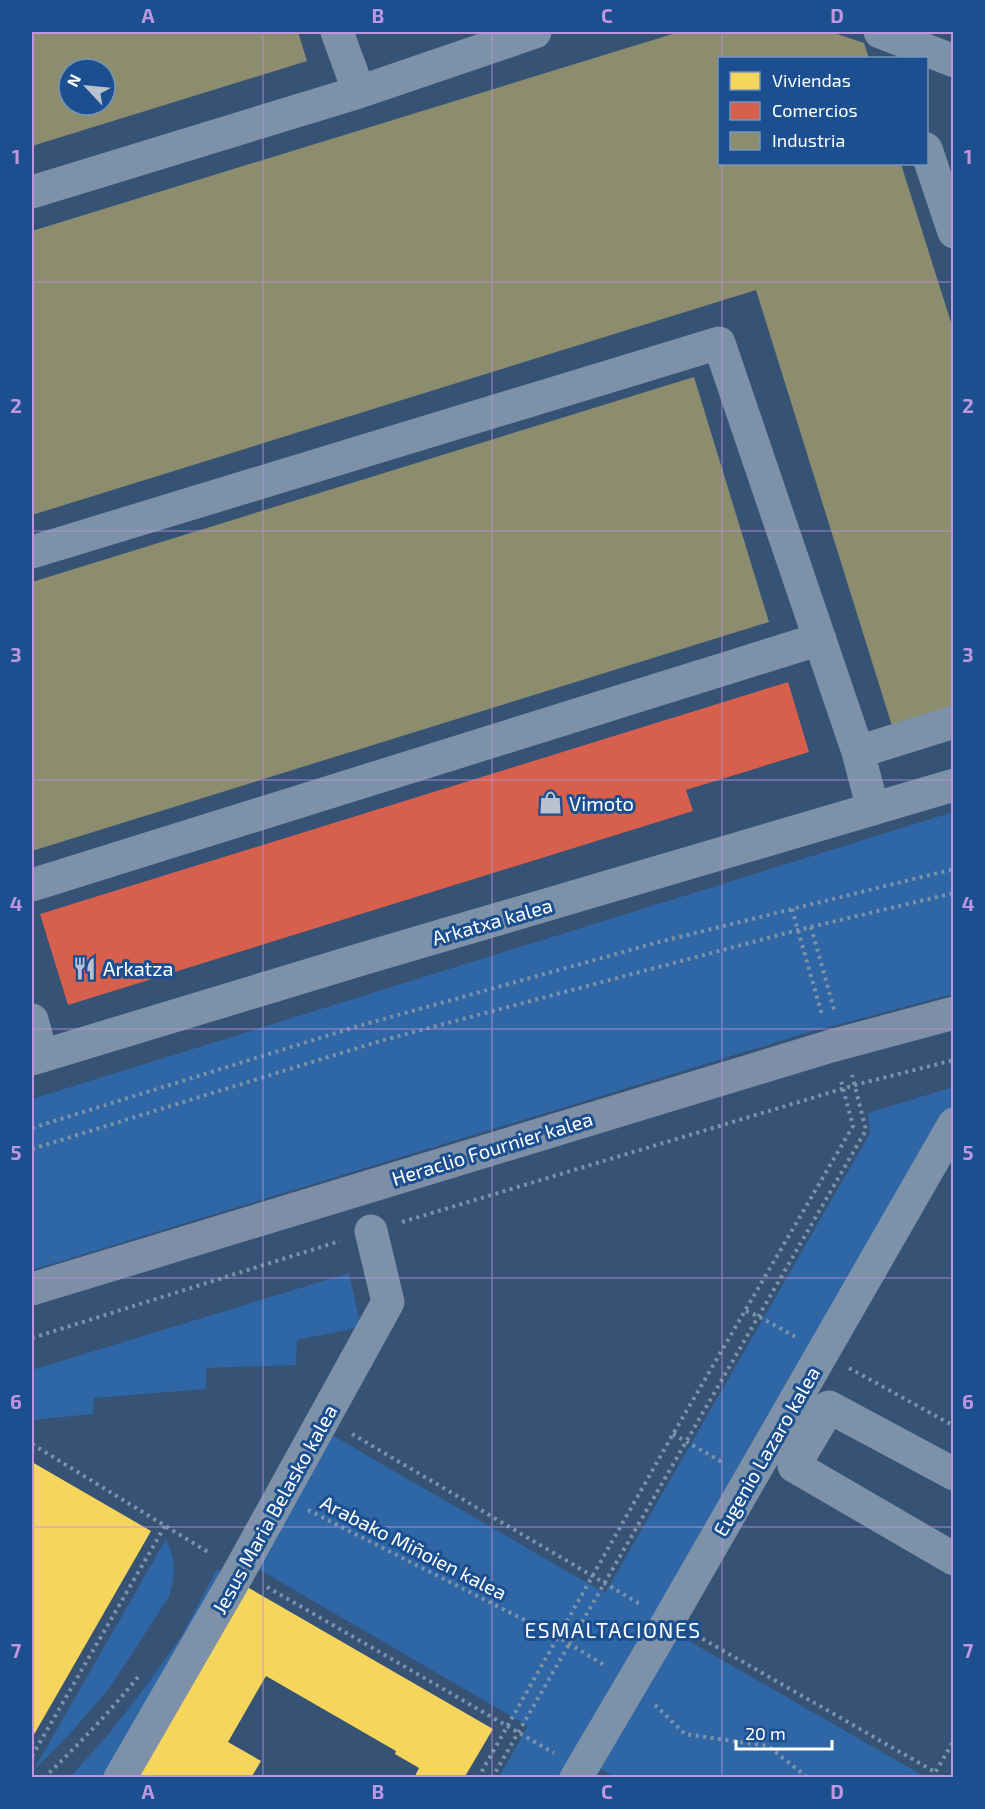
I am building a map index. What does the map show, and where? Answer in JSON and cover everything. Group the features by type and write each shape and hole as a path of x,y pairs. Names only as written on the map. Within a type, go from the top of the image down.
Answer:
{"main road":[{"name":"Heraclio Fournier kalea","path":"32,1289 837,1044 954,1013"}],"street":[{"path":"337,32 359,92"},
{"path":"32,192 359,92 536,32"},
{"path":"889,42 954,61"},
{"path":"928,152 954,232"},
{"path":"32,552 719,343 858,752 873,809"},
{"path":"32,885 820,639"},
{"path":"858,752 954,722"},
{"name":"Arkatxa kalea","path":"37,1057 954,785"},
{"path":"32,1020 37,1057"},
{"name":"Eugenio Lazaro kalea","path":"578,1773 669,1620 954,1124"},
{"name":"Jesus Maria Belasko kalea","path":"120,1778 239,1572 388,1302 371,1232"},
{"path":"954,1474 829,1407 794,1466 954,1559"}],"path":[{"path":"32,1128 355,1027 659,942 954,869"},
{"path":"32,1149 380,1041 798,930 954,893"},
{"path":"492,1778 866,1130 855,1086 837,1044 792,909"},
{"path":"478,1778 673,1434 853,1126 843,1089 837,1044 811,927"},
{"path":"32,1338 371,1232 843,1089 954,1060"},
{"path":"325,1419 603,1583 935,1772"},
{"path":"32,1444 239,1572 518,1732 578,1773"},
{"name":"Arabako Miñoien kalea","path":"281,1496 569,1642 632,1683 685,1734 768,1746 808,1778"},
{"path":"32,1756 165,1526"},
{"path":"204,1563 208,1552"},
{"path":"44,1778 80,1743 140,1675"},
{"path":"932,1778 954,1740"}],"shaded area":[{"path":"953,812 953,994 810,1032 32,1270 32,1099"},
{"path":"953,1087 953,1106 654,1621 922,1775 921,1777 615,1777 577,1756 564,1777 499,1777 528,1726 253,1566 330,1434 605,1593 870,1133 868,1113"},
{"path":"349,1273 361,1327 297,1340 296,1365 206,1368 206,1389 94,1398 93,1414 32,1420 32,1370"},
{"path":"166,1539 174,1567 169,1597 108,1690 69,1735 33,1771"},
{"path":"217,1569 228,1575 110,1777 69,1778 107,1736 181,1637"}],"building: Viviendas":[{"path":"32,1462 151,1531 32,1738"},
{"path":"242,1584 493,1729 464,1778 414,1778 419,1768 395,1754 396,1751 266,1676 228,1742 261,1761 251,1778 131,1778"}],"building: Comercios":[{"path":"788,682 809,752 686,790 693,811 68,1005 40,914"}],"building: Industria":[{"path":"32,32 298,32 307,61 32,146"},
{"path":"679,32 831,32 864,43 869,57 718,57 718,165 901,165 954,332 954,707 892,726 756,290 32,515 32,231"},
{"path":"694,377 769,622 32,851 32,582"}],"place":[{"name":"Vimoto","path":"551,803"},
{"name":"Arkatza","path":"85,968"}],"district":[{"name":"ESMALTACIONES","path":"613,1629"}]}
